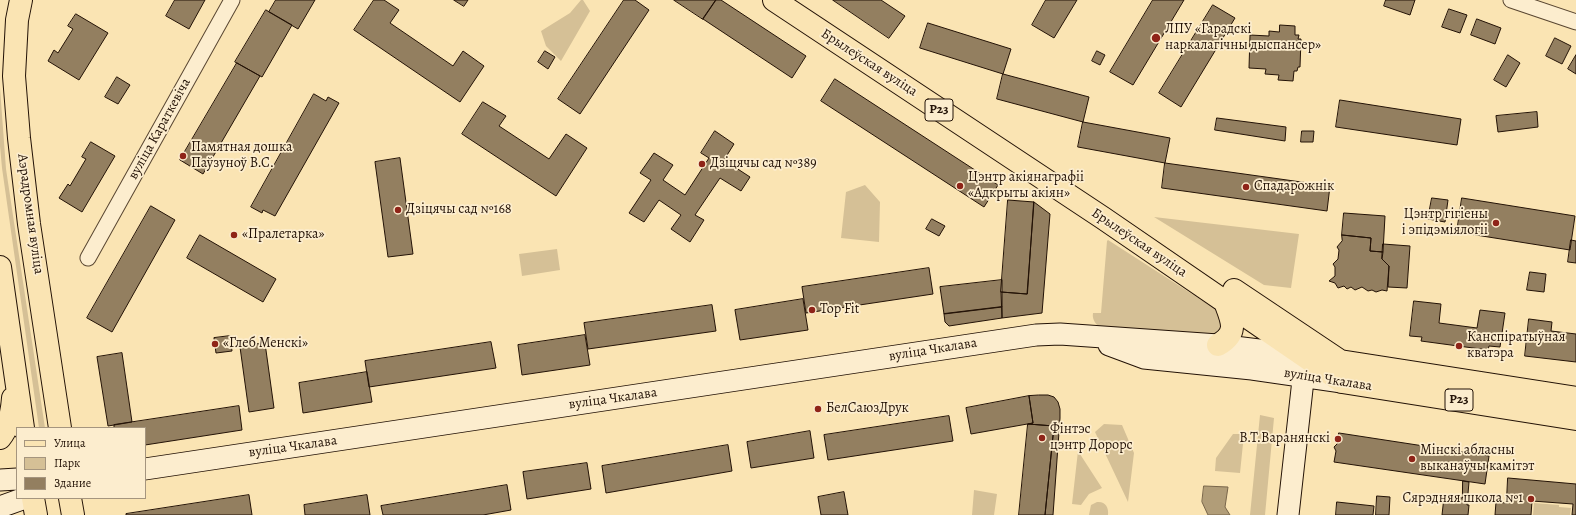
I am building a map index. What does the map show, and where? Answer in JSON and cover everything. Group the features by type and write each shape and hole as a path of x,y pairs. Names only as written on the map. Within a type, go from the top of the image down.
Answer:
{"main road":[{"name":"Аэрадромная вуліца","path":"21,0 14,76 19,138 29,224 60,427"},
{"name":"Брылеўская вуліца","path":"775,0 1104,218 1225,302 1304,366 1341,371"},
{"name":"Брылеўская вуліца","path":"801,0 1050,169 1341,371"},
{"path":"0,267 23,427"},
{"path":"1218,345 1224,342 1231,335 1231,319 1225,302"},
{"name":"вуліца Чкалава","path":"146,469 1014,338 1060,334 1218,345 1304,366"},
{"name":"вуліца Чкалава","path":"1082,336 1144,358 1304,366"},
{"path":"1288,515 1304,366"},
{"name":"вуліца Чкалава","path":"1341,371 1576,398"},
{"name":"вуліца Чкалава","path":"1341,371 1576,419"},
{"path":"0,438 5,432 10,419 15,372"},
{"path":"0,480 16,479"},
{"path":"0,507 22,499"},
{"path":"33,499 36,515"},
{"path":"70,499 73,515"}],"street":[{"name":"вуліца Караткевіча","path":"88,258 232,0"},
{"path":"1511,0 1576,22"}],"green space":[{"path":"581,0 583,0 590,11 561,61 546,46 541,31 570,13"},
{"path":"0,88 6,169 45,427 39,427 0,146"},
{"path":"865,185 880,202 879,242 841,238 846,192"},
{"path":"1154,217 1299,234 1291,288 1264,285"},
{"path":"1108,240 1220,312 1224,322 1219,336 1099,327 1094,321 1093,313 1101,313"},
{"path":"557,249 560,270 522,276 519,254"},
{"path":"1260,415 1274,418 1265,515 1250,515"},
{"path":"1104,424 1122,425 1134,453 1128,502 1095,432"},
{"path":"1233,434 1244,434 1240,473 1215,471 1216,458"},
{"path":"1078,451 1102,488 1089,494 1081,505 1072,504"},
{"path":"974,490 997,494 994,515 972,515"},
{"path":"1097,502 1102,502 1106,505 1108,515 1089,515 1091,505"},
{"path":"1534,503 1559,505 1559,507 1571,508 1570,515 1533,515"}],"shaded area":[{"path":"1204,486 1228,487 1225,507 1230,515 1208,515 1202,502"}],"building":[{"path":"175,0 205,0 189,29 166,16"},
{"path":"276,0 315,0 298,29 269,12"},
{"path":"374,0 384,0 399,10 390,23 453,66 463,51 484,66 460,102 354,30"},
{"path":"454,0 468,0 464,6"},
{"path":"624,0 635,0 649,10 580,114 558,99"},
{"path":"674,0 716,0 703,19"},
{"path":"716,0 721,0 806,56 792,78 703,19"},
{"path":"833,0 881,0 905,16 889,38"},
{"path":"1046,0 1077,0 1054,38 1032,25"},
{"path":"1153,0 1184,0 1133,85 1110,72"},
{"path":"1386,0 1415,0 1410,15 1384,6"},
{"path":"1213,5 1235,18 1181,107 1159,93"},
{"path":"1449,9 1467,15 1460,33 1442,27"},
{"path":"266,10 292,25 262,77 235,62"},
{"path":"76,14 108,33 79,80 48,61 54,50 58,53 73,29 68,26"},
{"path":"1477,19 1501,28 1495,44 1471,35"},
{"path":"928,23 1011,49 1003,74 920,48"},
{"path":"1280,25 1295,26 1295,35 1299,35 1298,39 1301,39 1300,67 1298,67 1297,71 1294,71 1293,81 1278,80 1279,75 1265,74 1266,69 1249,68 1250,35 1269,36 1269,31 1279,32"},
{"path":"1555,38 1571,46 1562,64 1546,56"},
{"path":"545,51 555,57 548,69 538,62"},
{"path":"1097,51 1105,55 1100,65 1092,61"},
{"path":"1508,55 1520,63 1506,87 1494,80"},
{"path":"1576,55 1576,74 1568,69"},
{"path":"237,63 260,76 203,174 180,160"},
{"path":"1003,74 1089,97 1083,122 997,99"},
{"path":"117,77 130,85 118,104 105,97"},
{"path":"835,79 998,185 984,207 821,101"},
{"path":"314,94 326,101 328,97 339,103 275,216 263,210 262,213 251,207"},
{"path":"1340,100 1461,119 1457,145 1336,127"},
{"path":"483,102 506,116 499,126 549,159 566,134 587,148 556,196 462,134"},
{"path":"1537,112 1538,127 1498,132 1496,116"},
{"path":"1217,118 1286,127 1285,141 1215,130"},
{"path":"1083,122 1170,138 1165,163 1078,147"},
{"path":"715,131 734,144 724,160 750,177 741,191 720,178 695,215 704,220 690,242 671,229 681,215 659,200 644,222 629,213 651,180 640,173 654,153 673,165 663,180 685,195 709,158 701,153"},
{"path":"1302,131 1314,131 1313,142 1301,142"},
{"path":"91,142 115,156 82,212 59,198 68,184 70,186 86,159 82,157"},
{"path":"400,158 413,254 388,257 375,162"},
{"name":"Спадарожнік","path":"1165,163 1330,186 1327,211 1162,188"},
{"path":"1432,198 1448,200 1445,222 1428,219"},
{"path":"1462,198 1575,216 1570,250 1457,232"},
{"path":"1008,200 1034,202 1027,294 1001,292"},
{"path":"1034,202 1050,214 1042,313 1002,318 1001,292 1027,294"},
{"path":"151,206 175,220 112,332 87,318"},
{"path":"1344,213 1385,216 1383,252 1370,251 1371,238 1342,235"},
{"path":"932,219 945,226 939,236 926,229"},
{"path":"200,235 276,279 263,302 187,258"},
{"path":"1342,235 1371,238 1370,251 1383,252 1382,259 1389,266 1387,291 1368,291 1362,287 1355,290 1351,287 1347,289 1344,286 1338,288 1335,283 1329,281 1335,276 1335,267 1333,264 1338,259 1339,250 1337,247 1342,241"},
{"path":"1571,240 1576,241 1576,263 1568,262"},
{"path":"1383,244 1410,246 1407,288 1388,287 1389,266 1382,259"},
{"path":"929,268 933,294 806,313 802,287"},
{"path":"1530,272 1546,274 1544,292 1527,290"},
{"path":"1002,280 1002,307 944,314 940,287"},
{"path":"803,299 808,330 740,340 735,310"},
{"path":"1414,301 1441,304 1439,323 1477,328 1480,310 1505,313 1500,347 1489,346 1488,350 1421,341 1422,337 1410,336"},
{"path":"712,305 716,331 588,349 584,323"},
{"path":"1002,307 1002,318 949,326 945,322 944,314"},
{"path":"1529,319 1552,322 1551,331 1576,334 1576,362 1525,356"},
{"path":"585,335 590,365 522,375 518,345"},
{"path":"230,336 232,351 216,353 214,338"},
{"path":"491,342 496,368 369,387 365,361"},
{"path":"265,343 274,408 249,412 240,347"},
{"path":"122,353 132,422 108,426 97,357"},
{"path":"367,372 372,402 303,413 299,383"},
{"path":"1039,395 1054,397 1058,402 1060,409 1053,515 1045,515 1054,426 1028,424 1033,423 1029,396"},
{"path":"1029,396 1033,423 971,434 966,408"},
{"path":"239,406 242,430 146,445 146,427 114,427 114,425"},
{"path":"949,416 953,441 828,460 824,435"},
{"path":"1028,424 1054,426 1045,515 1019,515"},
{"path":"810,431 814,458 751,468 747,442"},
{"name":"Мінскі абласны выканаўчы камітэт","path":"1339,433 1489,456 1485,484 1334,462 1336,451 1334,447 1337,444"},
{"path":"728,445 732,471 606,493 602,466"},
{"path":"587,463 591,489 527,499 523,472"},
{"name":"Сярэдняя школа №1","path":"1508,478 1576,484 1576,515 1572,515 1573,504 1532,501 1531,515 1495,515 1496,502 1506,503"},
{"path":"1463,481 1469,482 1467,505 1469,505 1468,515 1442,515 1444,497 1462,498"},
{"path":"507,485 511,510 483,515 383,515 381,506"},
{"path":"844,492 848,515 821,515 818,497"},
{"path":"249,495 252,515 126,515 126,514"},
{"path":"367,495 370,515 305,515 304,505"},
{"path":"1377,496 1390,497 1389,515 1376,515"},
{"path":"1337,502 1374,506 1373,515 1336,515"}],"place":[{"name":"ЛПУ «Гарадскі наркалагічны дыспансер»","path":"1156,38"},
{"name":"Памятная дошка Паўзуноў В.С.","path":"183,156"},
{"name":"Дзіцячы сад №389","path":"702,164"},
{"name":"Цэнтр акіянаграфіі «Адкрыты акіян»","path":"960,186"},
{"name":"Спадарожнік","path":"1246,187"},
{"name":"Дзіцячы сад №168","path":"398,210"},
{"name":"Цэнтр гігіены і эпідэміялогіі","path":"1496,223"},
{"name":"«Пралетарка»","path":"234,235"},
{"name":"Top Fit","path":"812,310"},
{"name":"«Глеб Менскі»","path":"215,344"},
{"name":"Канспіратыўная кватэра","path":"1459,346"},
{"name":"БелСаюзДрук","path":"818,409"},
{"name":"Фінтэс цэнтр Дорорс","path":"1042,438"},
{"name":"В.Т.Варанянскі","path":"1338,439"},
{"name":"Мінскі абласны выканаўчы камітэт","path":"1412,459"},
{"name":"Сярэдняя школа №1","path":"1531,499"}]}
